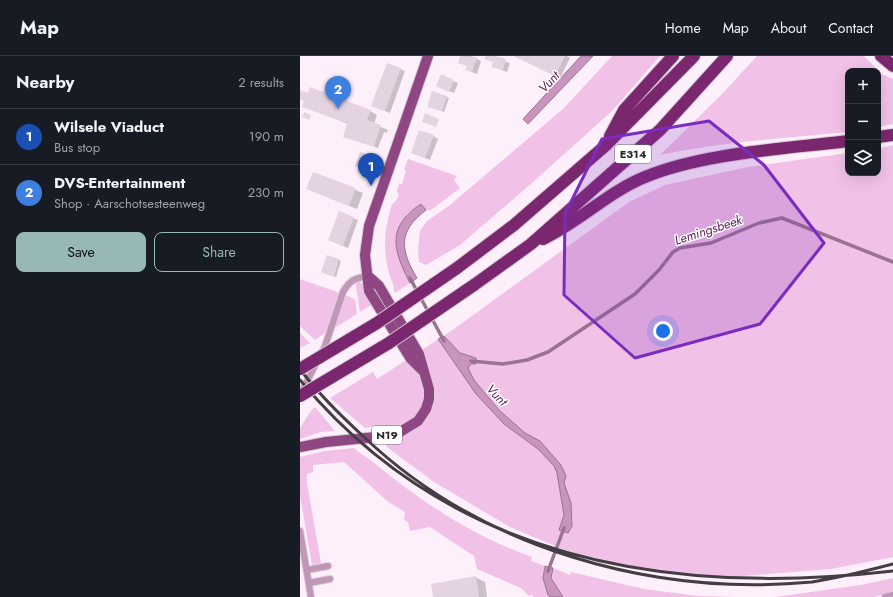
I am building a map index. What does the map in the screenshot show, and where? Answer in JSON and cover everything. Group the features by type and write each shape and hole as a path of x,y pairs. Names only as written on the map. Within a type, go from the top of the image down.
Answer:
{"highway":[{"path":"605,146 624,110 673,56"},
{"name":"E314","path":"300,369 377,323 457,268 514,225 605,146 694,56"},
{"name":"E314","path":"300,395 389,343 531,244 660,130 727,56"},
{"path":"881,56 893,66"},
{"path":"881,137 893,135"},
{"path":"531,244 560,231 617,191 669,168 709,159 845,141"}],"main road":[{"path":"368,276 365,255 369,226 428,56"},
{"name":"N19","path":"300,447 326,442 386,436 400,432 411,427 426,409 429,399 428,389 419,354 379,286 368,276"}],"lane":[{"path":"300,395 325,346 347,284 353,279 368,276"},
{"path":"300,531 311,597"},
{"path":"307,570 328,566"},
{"path":"309,583 330,579"},
{"path":"885,597 893,595"}],"highlighted area":[{"path":"709,121 764,165 824,243 760,324 635,358 564,295 565,214 602,139"}],"shaded area":[{"path":"581,56 593,56 528,124 523,119"},
{"path":"612,56 660,56 612,111 460,245 426,265 419,262 418,249 420,231 427,221 450,205 564,108"},
{"path":"757,56 864,56 876,68 845,68 845,132 777,138 660,155 722,94"},
{"path":"881,73 893,79 893,124 881,126"},
{"path":"893,145 893,557 831,569 729,577 648,570 567,551 510,527 434,482 388,448 376,426 365,428 330,398 373,372 377,379 454,329 629,202 665,185 748,167 845,153 845,176 881,176 881,148"},
{"path":"408,159 457,176 454,180 460,188 431,210 426,210 421,204 406,215 402,267 410,283 395,293 385,254 385,234 392,204 399,196 397,191 399,184 402,184 406,171 404,170"},
{"path":"421,204 426,210 410,226 406,233 405,250 407,259 417,278 410,283 400,260 396,240 402,221"},
{"path":"300,279 340,293 325,333 315,340 300,326"},
{"path":"355,280 361,283 373,304 360,312"},
{"path":"345,295 355,299 357,314 333,329"},
{"path":"300,333 310,343 300,348"},
{"path":"444,336 460,353 476,358 476,364 471,364 468,368 474,380 499,410 525,433 540,441 561,465 566,476 564,483 571,503 572,526 568,533 559,530 564,515 557,473 554,466 538,449 504,424 476,394 438,339"},
{"path":"315,407 335,431 321,432 300,439 300,429"},
{"path":"354,448 448,517 510,549 532,557 531,561 545,566 543,573 550,597 533,597 532,594 529,596 521,588 477,569 474,556 430,527 410,531 408,522 404,520 405,512 387,501 344,462 313,465 313,472 307,474 307,483 321,563 312,565 300,496 300,457 325,451"},
{"path":"545,566 553,568 551,578 563,597 550,597 548,595 543,578"},
{"path":"553,568 570,575 571,572 644,589 698,596 739,597 563,597 551,578"},
{"path":"893,578 893,592 874,597 775,597 861,585"}],"building":[{"path":"460,56 477,57 472,72 465,70 467,66 458,63"},
{"path":"486,56 495,56 506,59 503,70 491,67 493,62 484,59"},
{"path":"514,56 565,56 555,76"},
{"path":"387,63 401,68 385,111 371,106"},
{"path":"441,74 454,80 449,92 436,86"},
{"path":"310,87 371,110 367,120 381,125 374,147 343,137 347,123 302,107 304,100 300,99 300,90 308,93"},
{"path":"432,91 447,96 442,111 427,107"},
{"path":"304,112 311,115 309,120 302,117"},
{"path":"425,113 439,119 436,127 422,122"},
{"path":"419,130 434,135 425,158 411,153"},
{"path":"360,152 376,157 371,171 355,166"},
{"path":"313,172 356,188 349,206 306,189"},
{"path":"339,211 354,217 343,246 328,240"},
{"path":"327,255 339,259 334,277 321,272"},
{"path":"476,576 479,597 433,597 431,584"}],"waterway":[{"name":"Lemingsbeek","path":"471,361 503,364 527,360 548,352 635,294 659,270 673,252 680,248 711,243 759,223 782,218 893,262"},
{"name":"Vunt","path":"410,278 444,341"},
{"name":"Vunt","path":"548,571 564,528"}],"railway":[{"path":"300,369 322,396 347,421 410,476 461,509 515,536 572,557 630,572 691,581 751,585 812,582 893,564"},
{"path":"300,380 359,441 424,489 494,526 568,553 645,569 726,577 809,578 893,571"}],"place":[{"name":"DVS-Entertainment","path":"338,109"},
{"name":"Wilsele Viaduct","path":"371,186"}]}
